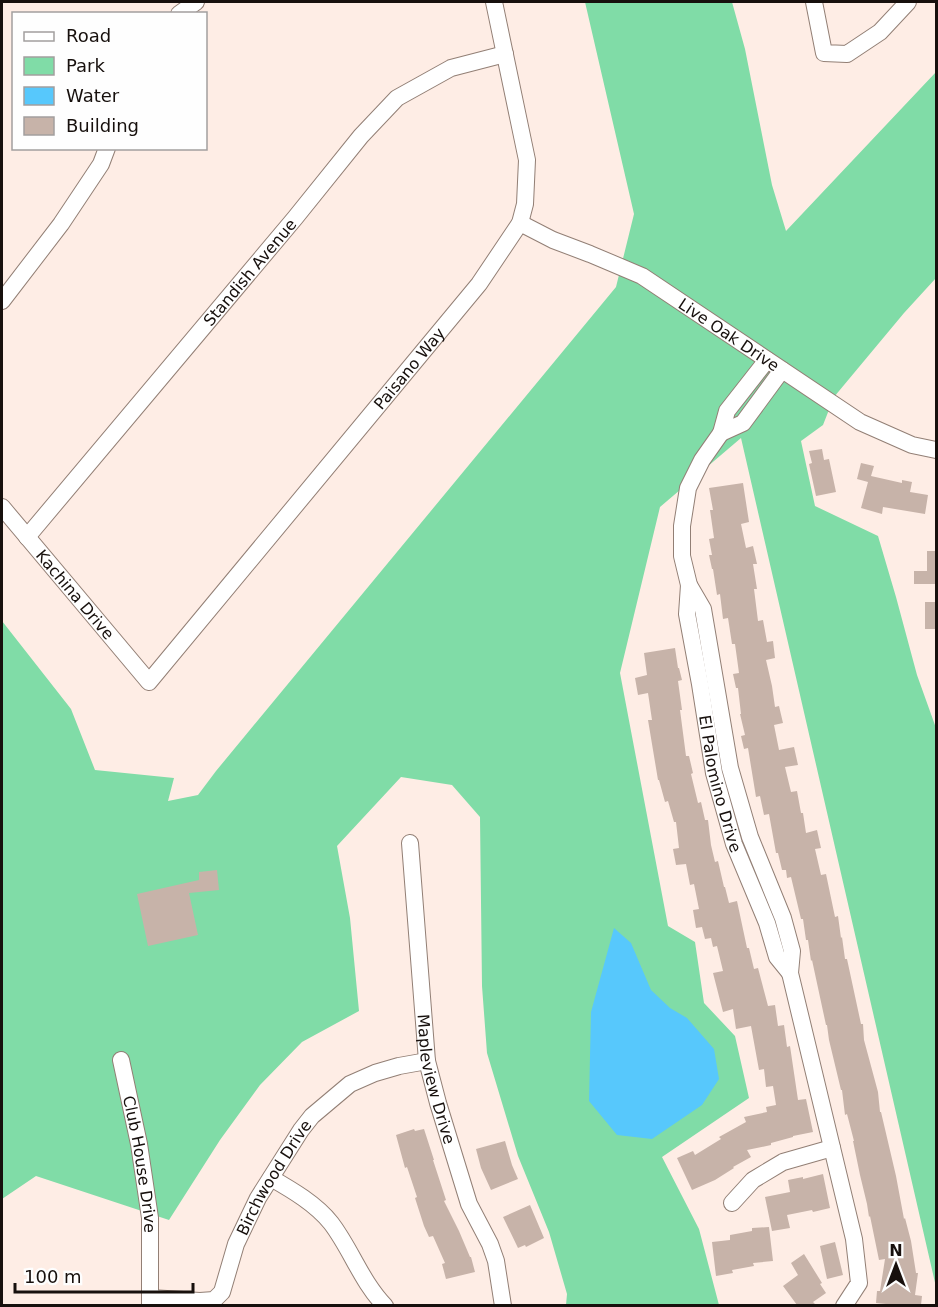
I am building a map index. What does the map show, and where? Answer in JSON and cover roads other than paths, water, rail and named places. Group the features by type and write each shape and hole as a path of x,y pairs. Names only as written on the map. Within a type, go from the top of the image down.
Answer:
{"street":[{"path":"182,12 196,2"},
{"name":"Paisano Way","path":"149,682 479,284 520,223 525,204 527,160 494,2"},
{"path":"814,2 824,53 847,54 880,32 908,2"},
{"name":"Standish Avenue","path":"27,537 361,136 397,98 451,68 505,54"},
{"path":"2,301 61,224 101,164 106,150"},
{"name":"Live Oak Drive","path":"520,223 553,240 642,276 860,422 912,445 936,450"},
{"name":"El Palomino Drive","path":"767,360 727,411 721,433 702,460 688,488 682,526 682,556 689,585 703,609 730,768 750,837 783,918 792,951 790,973 854,1239 859,1283 844,1305"},
{"name":"El Palomino Drive","path":"721,433 743,423 782,370"},
{"path":"734,402 750,415"},
{"name":"Kachina Drive","path":"2,507 149,682"},
{"name":"Mapleview Drive","path":"410,843 427,1061 469,1204 490,1244 496,1261 503,1305"},
{"name":"Club House Drive","path":"121,1060 139,1144 150,1218 150,1302"},
{"name":"Birchwood Drive","path":"150,1302 214,1300 222,1292 236,1244 258,1198 312,1116 351,1084 375,1073 427,1061"},
{"path":"732,1203 753,1180 783,1162 832,1148"},
{"path":"271,1178 307,1200 330,1221 373,1293 385,1305"}],"water":[{"path":"614,928 631,943 651,990 670,1008 687,1018 714,1049 719,1079 702,1105 652,1139 617,1135 589,1101 591,1012"}]}
